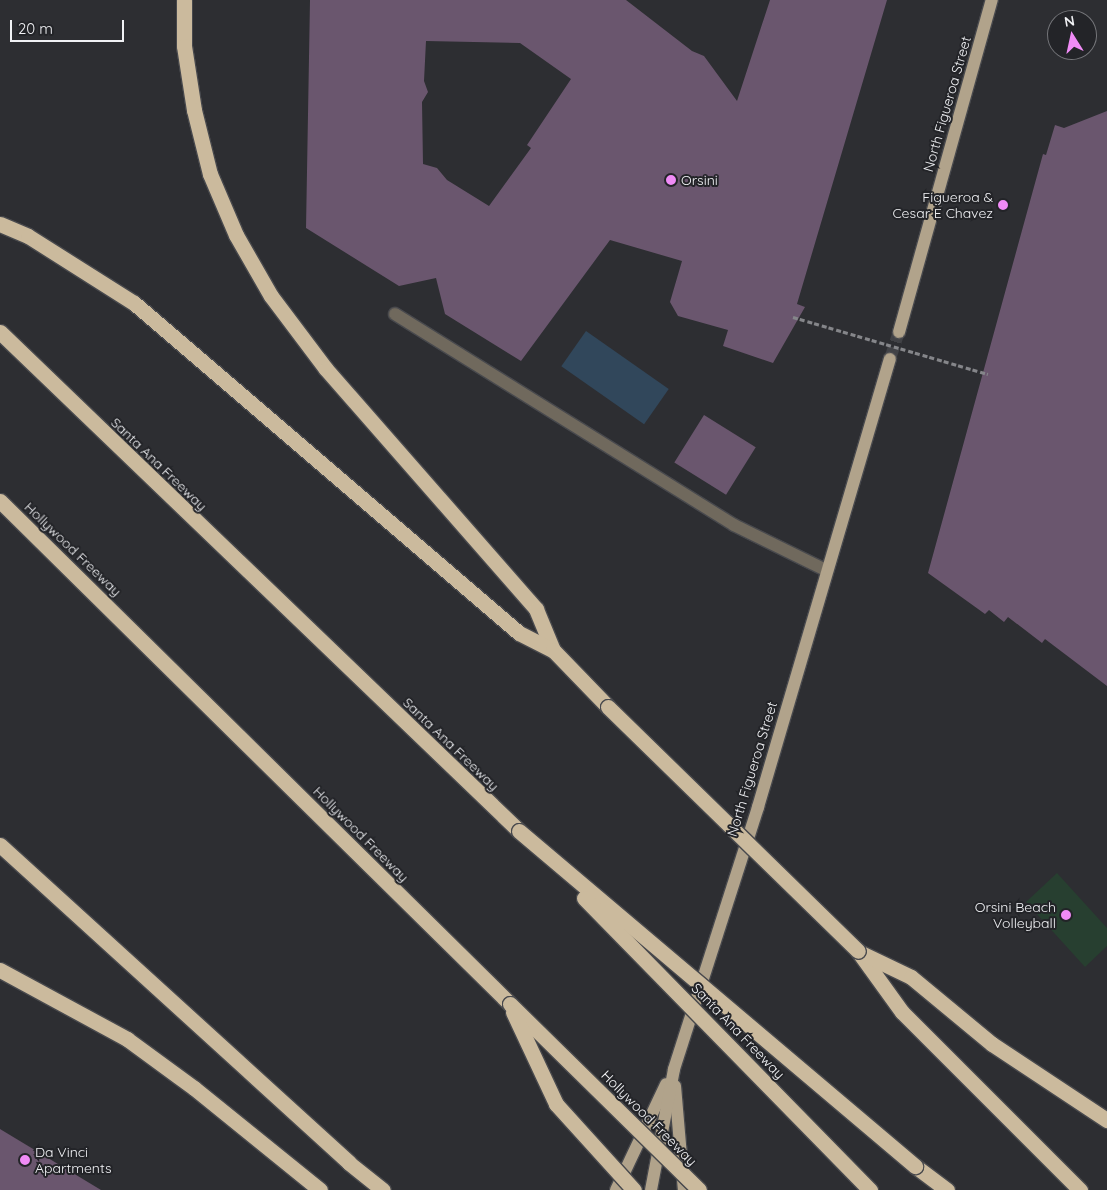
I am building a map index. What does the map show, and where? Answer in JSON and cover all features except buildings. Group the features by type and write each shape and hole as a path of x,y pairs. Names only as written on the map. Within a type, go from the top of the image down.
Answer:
{"highway":[{"path":"184,0 184,46 194,110 210,174 240,243 271,296 326,369 536,609 552,650"},
{"path":"0,224 28,236 134,302 518,633 552,650 858,951 902,1012 1080,1190"},
{"name":"Santa Ana Freeway","path":"0,332 519,831 870,1190"},
{"name":"Hollywood Freeway","path":"0,501 699,1190"},
{"path":"519,831 914,1166 947,1190"},
{"path":"0,845 342,1156 383,1190"},
{"path":"858,951 910,977 992,1044 1107,1120"},
{"path":"0,970 127,1039 194,1088 320,1190"},
{"path":"510,1004 556,1104 634,1190"}],"main road":[{"name":"North Figueroa Street","path":"899,332 992,0"},
{"name":"North Figueroa Street","path":"651,1190 674,1068 758,807 826,570 890,359"},
{"path":"616,1190 674,1068"},
{"path":"674,1068 684,1190"}],"lane":[{"path":"395,314 734,525 826,570"}],"path":[{"path":"793,317 988,374"}],"green space":[{"name":"Orsini Beach Volleyball","path":"1057,873 1107,928 1107,946 1085,967 1026,902"}],"water":[{"path":"586,331 669,389 644,424 561,366"}],"tunnel":[{"path":"890,359 899,332"}],"place":[{"name":"Orsini","path":"671,180"},
{"name":"Figueroa & Cesar E Chavez","path":"1003,205"},
{"name":"Orsini Beach Volleyball","path":"1066,915"},
{"name":"Da Vinci Apartments","path":"25,1160"}]}
